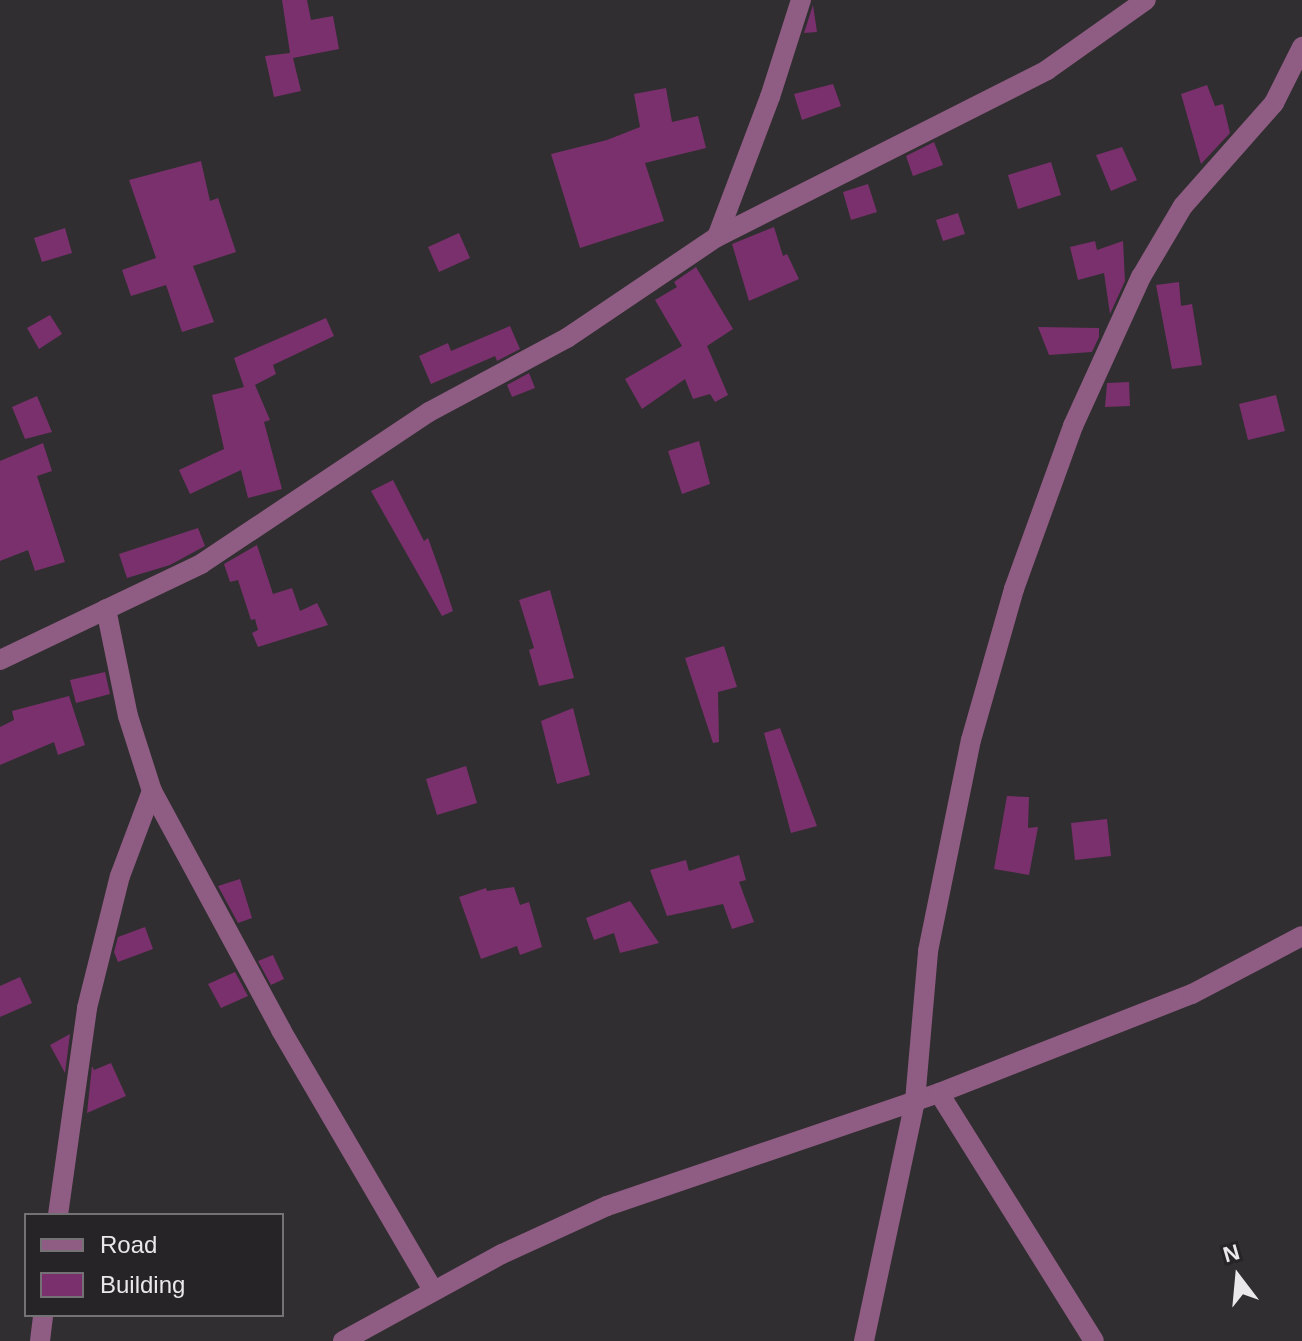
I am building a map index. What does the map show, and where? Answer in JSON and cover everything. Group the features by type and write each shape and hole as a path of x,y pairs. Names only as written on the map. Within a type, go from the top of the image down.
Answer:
{"street":[{"path":"717,237 770,97 801,0"},
{"path":"0,660 201,564 429,412 567,338 717,237 1047,70 1146,0"},
{"path":"864,1341 915,1101 928,951 971,740 1014,589 1073,426 1141,277 1183,206 1274,103 1302,47"},
{"path":"106,609 128,716 152,791 281,1030 433,1290"},
{"path":"58,1213 87,1008 120,876 136,826 152,791"},
{"path":"343,1341 433,1290 607,1206 939,1093 1192,994 1302,936"},
{"path":"939,1093 1094,1341"},
{"path":"40,1341 43,1317"}],"building":[{"path":"282,0 307,0 311,20 333,16 339,49 293,58 301,91 274,97 265,56 290,53"},
{"path":"813,5 817,32 804,33"},
{"path":"833,84 841,106 802,120 794,94"},
{"path":"1207,85 1215,106 1223,104 1230,133 1201,164 1181,94"},
{"path":"666,88 672,122 698,116 706,148 645,163 664,221 580,248 551,154 607,140 640,127 634,94"},
{"path":"934,142 943,165 913,176 906,156"},
{"path":"1122,147 1137,180 1111,191 1096,155"},
{"path":"201,161 210,201 218,198 236,252 193,266 214,322 182,332 166,285 131,296 122,270 156,258 129,180"},
{"path":"1051,162 1061,195 1018,209 1008,175"},
{"path":"868,184 877,212 851,220 843,192"},
{"path":"958,213 965,234 943,241 936,220"},
{"path":"774,227 783,256 787,254 799,279 749,301 732,244"},
{"path":"65,228 72,253 42,262 34,238"},
{"path":"459,233 470,258 439,272 428,247"},
{"path":"1095,241 1097,250 1123,241 1125,281 1110,314 1104,273 1078,280 1070,247"},
{"path":"696,267 733,329 707,346 728,395 715,402 710,394 693,399 685,379 642,409 625,379 682,346 655,300 677,287 674,282"},
{"path":"1179,282 1181,306 1192,304 1202,365 1172,369 1156,285"},
{"path":"50,315 62,334 39,349 27,328"},
{"path":"326,318 334,336 273,365 276,374 255,385 270,420 264,422 282,489 248,498 241,470 190,494 179,470 224,449 212,395 244,387 234,358"},
{"path":"510,326 520,349 497,361 495,356 431,384 419,356 448,343 451,351"},
{"path":"1038,327 1099,328 1099,337 1092,352 1049,355"},
{"path":"529,373 535,388 512,397 507,385"},
{"path":"1129,382 1130,406 1105,407 1107,383"},
{"path":"1276,395 1285,431 1248,440 1239,404"},
{"path":"37,396 52,432 25,439 12,407"},
{"path":"699,441 710,484 682,494 668,451"},
{"path":"43,443 52,471 37,476 65,562 35,571 28,550 0,561 0,461"},
{"path":"393,480 424,541 428,538 453,611 442,616 371,491"},
{"path":"198,528 205,546 170,565 127,578 119,554"},
{"path":"257,545 273,594 292,588 300,611 317,603 328,625 258,647 252,633 258,630 255,619 251,620 238,580 230,582 224,564"},
{"path":"550,590 574,678 539,686 529,650 534,648 519,600"},
{"path":"724,646 737,687 718,692 719,742 713,743 685,658"},
{"path":"105,672 110,694 76,703 70,680"},
{"path":"69,696 85,745 58,755 54,742 0,765 0,727 14,720 12,711"},
{"path":"573,708 590,775 557,784 541,721"},
{"path":"780,728 817,826 791,833 764,733"},
{"path":"466,766 477,803 437,815 426,779"},
{"path":"1007,796 1029,797 1028,828 1038,827 1029,875 994,869"},
{"path":"1107,819 1111,856 1075,860 1071,823"},
{"path":"739,855 746,880 739,882 754,922 732,929 723,904 667,916 650,870 686,860 689,871"},
{"path":"240,879 252,918 238,923 218,886"},
{"path":"514,887 520,905 529,902 542,947 520,955 517,946 481,959 459,897 486,888 487,891"},
{"path":"630,901 659,943 620,953 614,933 594,940 586,918"},
{"path":"145,927 153,949 118,962 114,952 118,937"},
{"path":"273,955 284,979 271,985 258,961"},
{"path":"235,972 248,996 221,1008 208,984"},
{"path":"20,977 32,1003 0,1017 0,986"},
{"path":"70,1034 65,1073 50,1045"},
{"path":"111,1063 126,1096 87,1113 92,1066 94,1070"}]}
